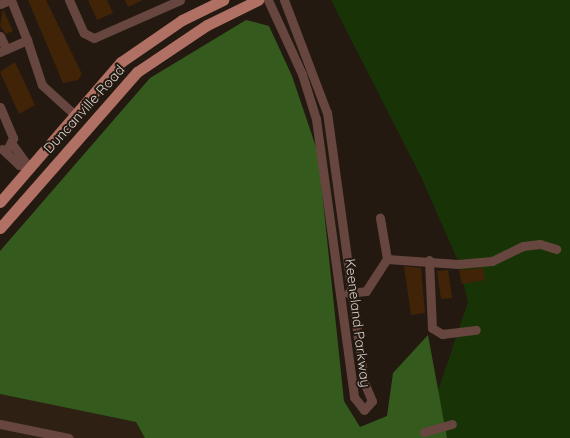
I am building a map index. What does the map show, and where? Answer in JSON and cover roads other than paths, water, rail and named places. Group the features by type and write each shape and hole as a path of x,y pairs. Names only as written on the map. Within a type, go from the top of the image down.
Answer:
{"main road":[{"name":"Duncanville Road","path":"0,202 28,166 134,53 182,20 223,0"},
{"name":"Duncanville Road","path":"0,228 114,94 146,66 207,25 258,0"},
{"path":"134,53 146,66"},
{"path":"28,166 42,178"}],"street":[{"path":"0,4 11,0 42,85 75,115"},
{"path":"69,0 84,33 94,38 159,4 180,0"},
{"name":"Keeneland Parkway","path":"268,0 302,74 320,137 354,397 364,410 372,401 364,382 327,113 298,29 284,0"},
{"path":"286,36 298,29"},
{"path":"0,36 3,50 26,40"},
{"path":"0,107 4,127 11,143 28,166"},
{"path":"11,143 1,149 19,166 28,166"},
{"path":"342,294 352,293 374,284 387,259 380,218"},
{"path":"387,259 429,260 458,264 492,261 524,246 540,244 556,249"},
{"path":"429,260 432,328 442,334 476,330"},
{"path":"0,424 69,438"},
{"path":"424,432 452,424"}]}
